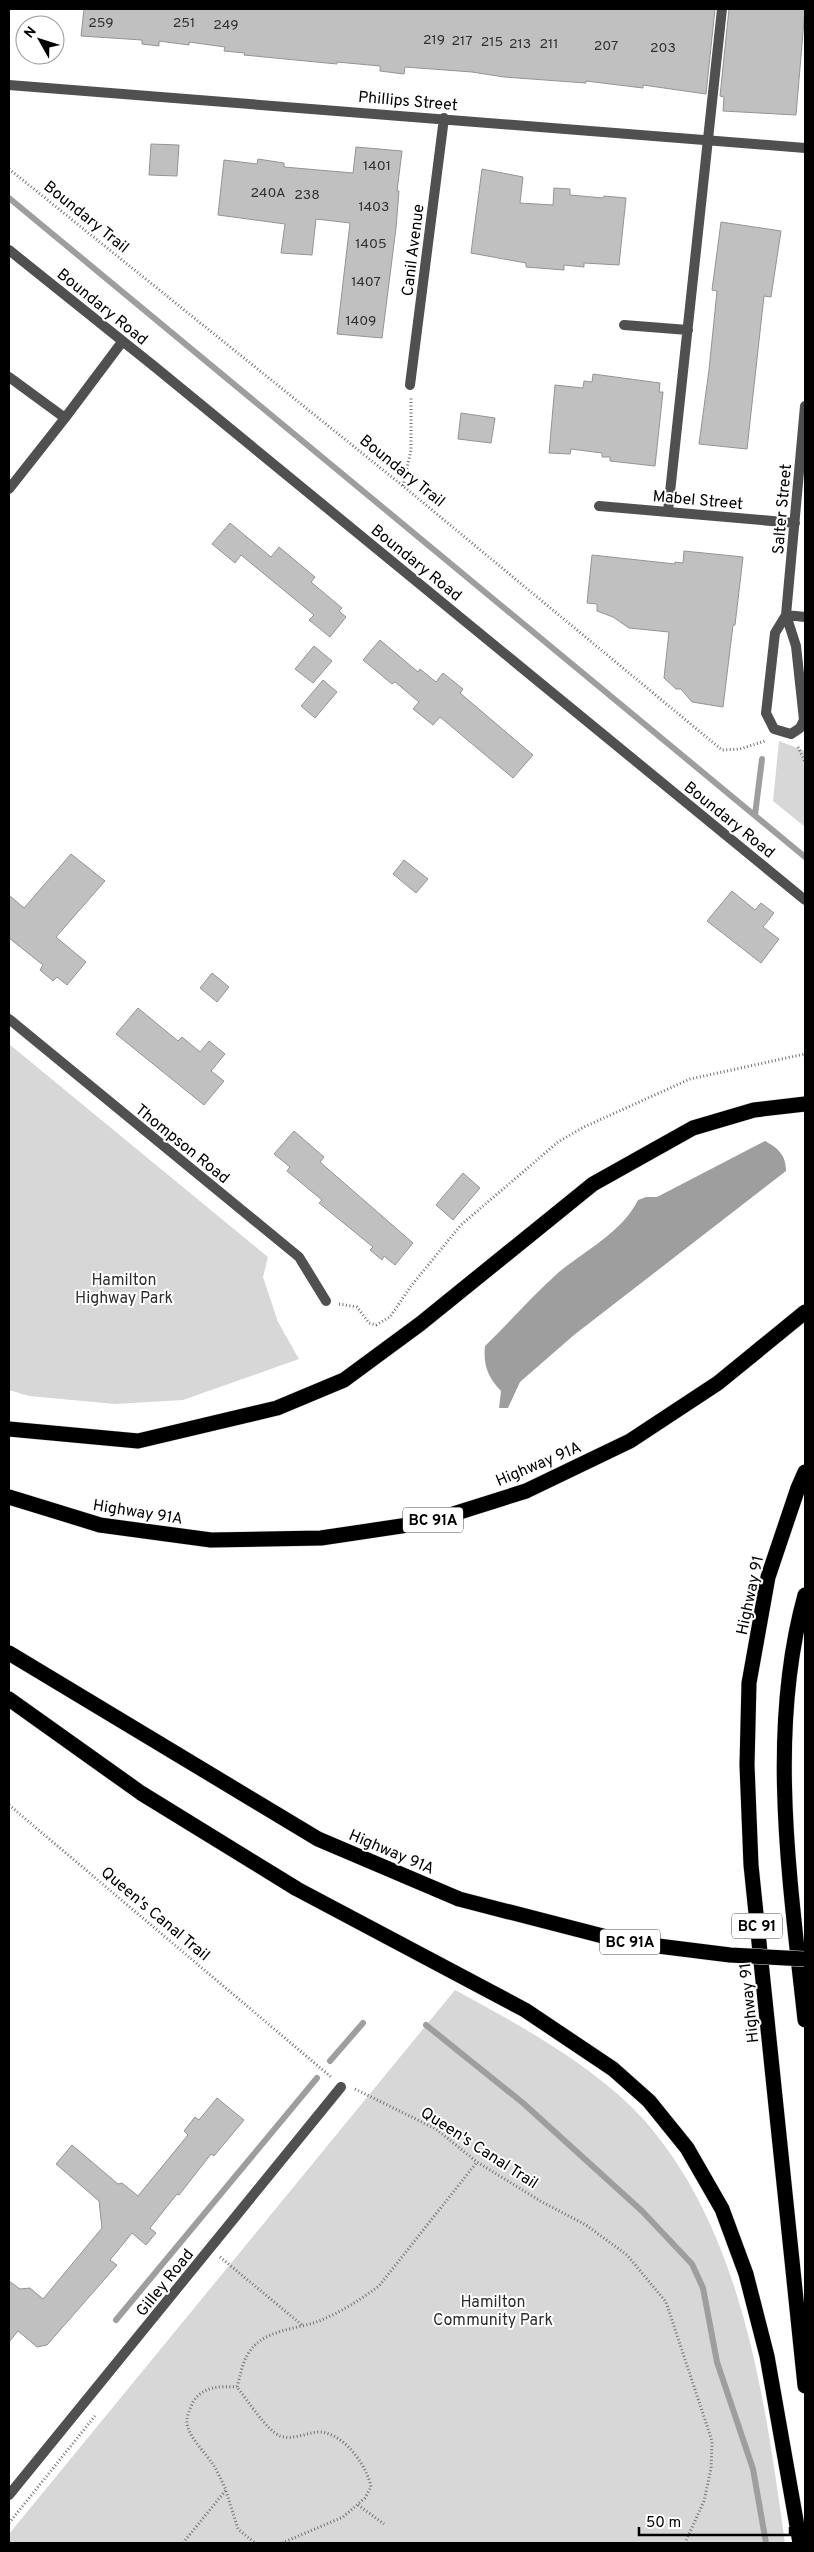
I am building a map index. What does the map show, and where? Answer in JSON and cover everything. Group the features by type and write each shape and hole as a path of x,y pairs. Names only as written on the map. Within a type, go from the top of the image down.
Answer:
{"highway":[{"path":"9,1429 138,1441 277,1408 344,1380 420,1324 593,1184 694,1128 754,1110 805,1104"},
{"name":"Highway 91A","path":"9,1497 100,1524 211,1540 321,1538 428,1522 526,1491 630,1441 718,1383 805,1312"},
{"name":"Highway 91","path":"805,1472 768,1577 750,1683 747,1765 751,1865 805,2386"},
{"name":"BC 91","path":"805,1594 800,1613 788,1689 784,1768 788,1855 805,2020"},
{"name":"Highway 91A","path":"9,1654 318,1839 459,1899 626,1942 730,1955 805,1959"},
{"path":"9,1699 141,1793 297,1889 525,2010 613,2069 648,2102 686,2148 722,2209 746,2274 766,2356 800,2543"}],"street":[{"path":"668,511 722,9"},
{"name":"Phillips Street","path":"9,85 805,148"},
{"name":"Canil Avenue","path":"410,385 444,118"},
{"name":"Boundary Road","path":"9,250 805,900"},
{"path":"624,325 688,330"},
{"path":"9,489 122,342"},
{"path":"9,377 65,418"},
{"name":"Salter Street","path":"786,615 775,633 766,713 774,729 791,734 800,728 804,720 796,646 786,615 805,406"},
{"name":"Mabel Street","path":"599,506 795,523"},
{"path":"786,615 805,617"},
{"name":"Thompson Road","path":"9,1020 299,1257 326,1301"},
{"name":"Gilley Road","path":"9,2494 341,2087"}],"path":[{"name":"Boundary Trail","path":"9,169 403,486 722,750 740,749 791,734"},
{"path":"403,486 411,450 410,385"},
{"path":"326,1301 357,1307 369,1323 376,1325 390,1317 411,1286 461,1225 558,1142 584,1127 690,1079 805,1054"},
{"name":"Queen's Canal Trail","path":"9,1805 341,2087 359,2090 436,2129 477,2162 542,2202 586,2225 627,2256 666,2302 712,2441 712,2469 704,2501 685,2543"},
{"path":"237,2387 248,2354 258,2343 271,2335 317,2322 344,2309 378,2286 477,2162"},
{"path":"210,2249 302,2325"},
{"path":"255,2543 238,2529 226,2490 215,2468 192,2437 187,2423 193,2404 206,2389 219,2386 237,2387 269,2427 278,2435 286,2437 322,2432 334,2436 348,2448 369,2477 371,2487 358,2505 343,2517 282,2543"},
{"path":"9,2523 95,2416"},
{"path":"183,2543 226,2490"},
{"path":"358,2505 384,2524"}],"green space":[{"path":"779,741 805,751 805,827 773,801"},
{"name":"Hamilton Highway Park","path":"9,1044 268,1257 263,1277 278,1322 299,1359 183,1400 115,1404 29,1396 9,1390"},
{"name":"Hamilton Community Park","path":"455,1990 530,2032 603,2082 644,2120 678,2164 705,2213 727,2265 744,2320 758,2376 785,2543 9,2543 9,2534"}],"shaded area":[{"path":"765,1141 774,1146 783,1156 786,1171 574,1335 520,1382 508,1408 499,1408 501,1391 487,1370 485,1346 540,1290 559,1272 603,1240 623,1222 638,1200 646,1197 657,1197"}],"building":[{"path":"84,9 715,9 706,94 643,85 643,88 586,81 586,83 504,77 472,72 405,67 404,74 380,71 380,66 244,55 245,53 224,51 225,47 189,42 189,45 159,41 159,46 142,44 142,40 81,36"},
{"path":"729,9 805,9 796,115 723,111 724,97 720,96"},
{"path":"151,144 179,145 177,176 149,175"},
{"path":"356,147 402,151 397,191 399,191 396,228 382,338 337,334 350,223 316,219 312,255 281,253 285,224 218,215 224,160 257,164 258,159 284,163 284,167 353,173"},
{"path":"482,169 523,177 520,203 553,205 554,188 570,189 570,195 626,198 619,265 584,263 584,267 564,265 564,270 526,267 526,263 471,253"},
{"path":"721,222 781,231 771,297 764,296 747,449 699,444 717,291 712,290"},
{"path":"593,374 660,383 659,392 663,392 655,466 610,461 610,457 602,457 602,453 571,449 570,454 549,453 555,385 583,388 584,381 592,382"},
{"path":"461,413 495,418 491,443 458,439"},
{"path":"230,523 271,557 279,547 315,577 311,582 342,608 339,611 346,617 330,637 309,620 314,615 241,555 235,563 212,544"},
{"path":"684,551 743,557 723,707 692,702 681,689 676,689 664,678 669,632 629,628 613,617 597,611 597,604 587,603 592,555 675,564 675,562 683,563"},
{"path":"380,640 418,672 420,669 436,682 443,673 463,689 460,693 533,755 513,778 440,717 433,725 413,709 419,702 395,682 392,684 363,660"},
{"path":"314,646 332,661 313,683 295,669"},
{"path":"323,680 337,692 315,718 301,706"},
{"path":"71,854 105,881 56,937 86,962 67,985 57,977 53,981 40,970 43,965 9,938 9,895 24,908"},
{"path":"404,860 428,879 416,893 393,874"},
{"path":"732,891 755,910 761,903 774,913 763,927 779,939 761,963 707,921"},
{"path":"212,973 229,987 217,1002 200,988"},
{"path":"138,1008 178,1041 182,1037 200,1052 209,1041 225,1054 211,1071 224,1081 204,1105 116,1034"},
{"path":"294,1131 324,1157 320,1162 413,1243 395,1265 384,1256 382,1260 370,1250 373,1247 319,1203 322,1200 287,1171 290,1167 274,1154"},
{"path":"463,1173 480,1188 453,1220 436,1205"},
{"path":"217,2098 244,2120 214,2156 211,2154 150,2228 156,2233 146,2245 132,2233 110,2260 117,2265 47,2345 37,2347 18,2331 9,2342 9,2281 20,2289 30,2288 43,2299 102,2228 99,2201 56,2164 72,2145 118,2184 122,2183 138,2196 188,2135 184,2131 195,2117 199,2120"}],"waterway":[{"path":"9,198 805,857"},
{"path":"755,815 762,759"},
{"path":"330,2061 363,2023"},
{"path":"426,2025 523,2103 642,2211 692,2264 703,2288 717,2362 753,2469 766,2543"},
{"path":"116,2320 317,2078"}]}
